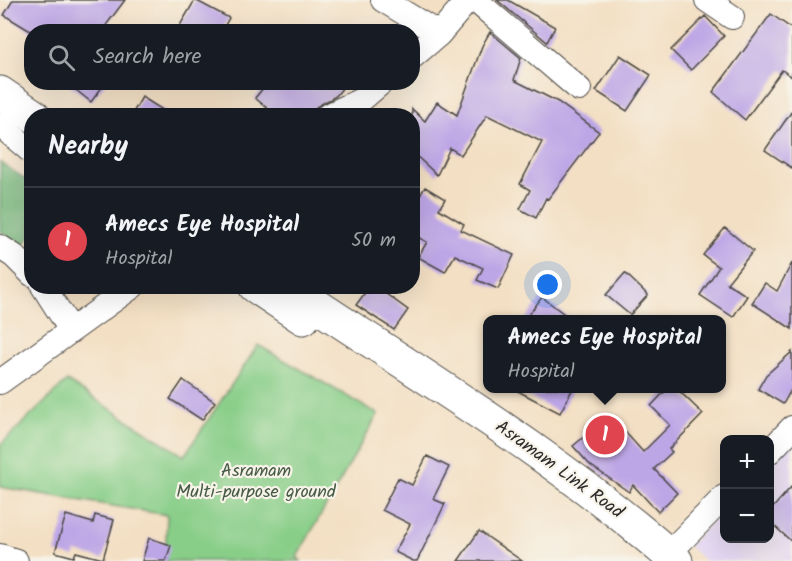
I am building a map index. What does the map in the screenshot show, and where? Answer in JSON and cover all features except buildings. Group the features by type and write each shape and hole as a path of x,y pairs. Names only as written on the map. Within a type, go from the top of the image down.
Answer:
{"main road":[{"path":"0,93 24,109"},
{"path":"0,115 24,131"},
{"name":"Asramam Link Road","path":"267,294 511,458 592,516 661,559"},
{"name":"Asramam Link Road","path":"299,294 585,487 661,559"}],"street":[{"path":"383,0 439,34"},
{"path":"420,50 439,34 468,0"},
{"path":"475,0 579,88"},
{"path":"707,0 732,17"},
{"path":"344,108 361,100 373,90"},
{"path":"0,125 24,145"},
{"path":"0,247 24,266"},
{"path":"48,294 71,330"},
{"path":"0,382 122,294"},
{"path":"774,447 792,428"},
{"path":"661,559 720,501"},
{"path":"0,556 16,561"}],"shaded area":[{"path":"792,437 792,561 705,561 688,546 720,512 720,543 774,543 774,457"}],"green space":[{"path":"0,162 24,178 24,247 0,231"},
{"name":"Asramam Multi-purpose ground","path":"258,345 378,414 297,557 301,561 165,561 167,515 0,487 0,445 67,381 184,456"}],"place":[{"name":"Amecs Eye Hospital","path":"605,435"}]}
